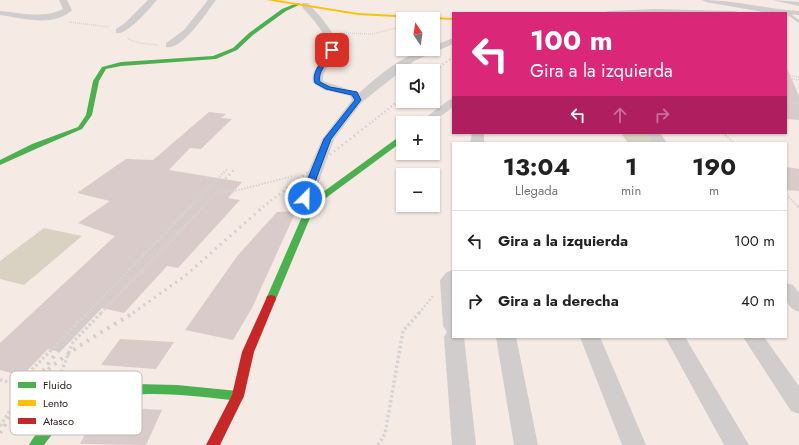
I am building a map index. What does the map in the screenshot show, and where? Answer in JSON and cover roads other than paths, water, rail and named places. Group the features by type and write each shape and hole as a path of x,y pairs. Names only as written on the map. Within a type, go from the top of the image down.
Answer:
{"street":[{"path":"0,13 33,19 52,16 68,10 63,0"},
{"path":"119,31 128,27 139,13 153,0"},
{"path":"169,45 187,32 212,0"},
{"path":"268,0 358,14 452,19"},
{"path":"706,0 775,12"},
{"path":"776,0 799,4"},
{"path":"302,5 324,30 330,41 332,50 328,59 318,70 316,78 318,83 328,88 354,94 358,100"},
{"path":"0,163 35,146 80,128 89,115 96,81 104,68 121,64 214,58 235,49 251,34 284,10 302,5"},
{"path":"632,12 695,12"},
{"path":"787,13 799,13"},
{"path":"311,205 305,198 328,139 358,100 410,60 452,41"},
{"path":"434,116 452,103"},
{"path":"213,445 238,396 248,352 311,205 396,143"},
{"path":"451,278 452,302"},
{"path":"787,291 799,305"},
{"path":"454,338 464,445"},
{"path":"506,338 526,445"},
{"path":"590,338 634,445"},
{"path":"676,338 737,445"},
{"path":"754,338 799,404"},
{"path":"142,392 170,391 238,396"},
{"path":"36,445 44,435"}],"lane":[{"path":"787,16 799,22"}],"railway":[{"path":"440,67 452,58"},
{"path":"372,122 396,103"},
{"path":"263,207 373,121"},
{"path":"198,206 234,170"},
{"path":"94,313 198,206"},
{"path":"133,313 186,275 264,206"},
{"path":"43,371 60,348 95,312"},
{"path":"47,371 63,357 135,312"},
{"path":"0,433 10,417"}]}
